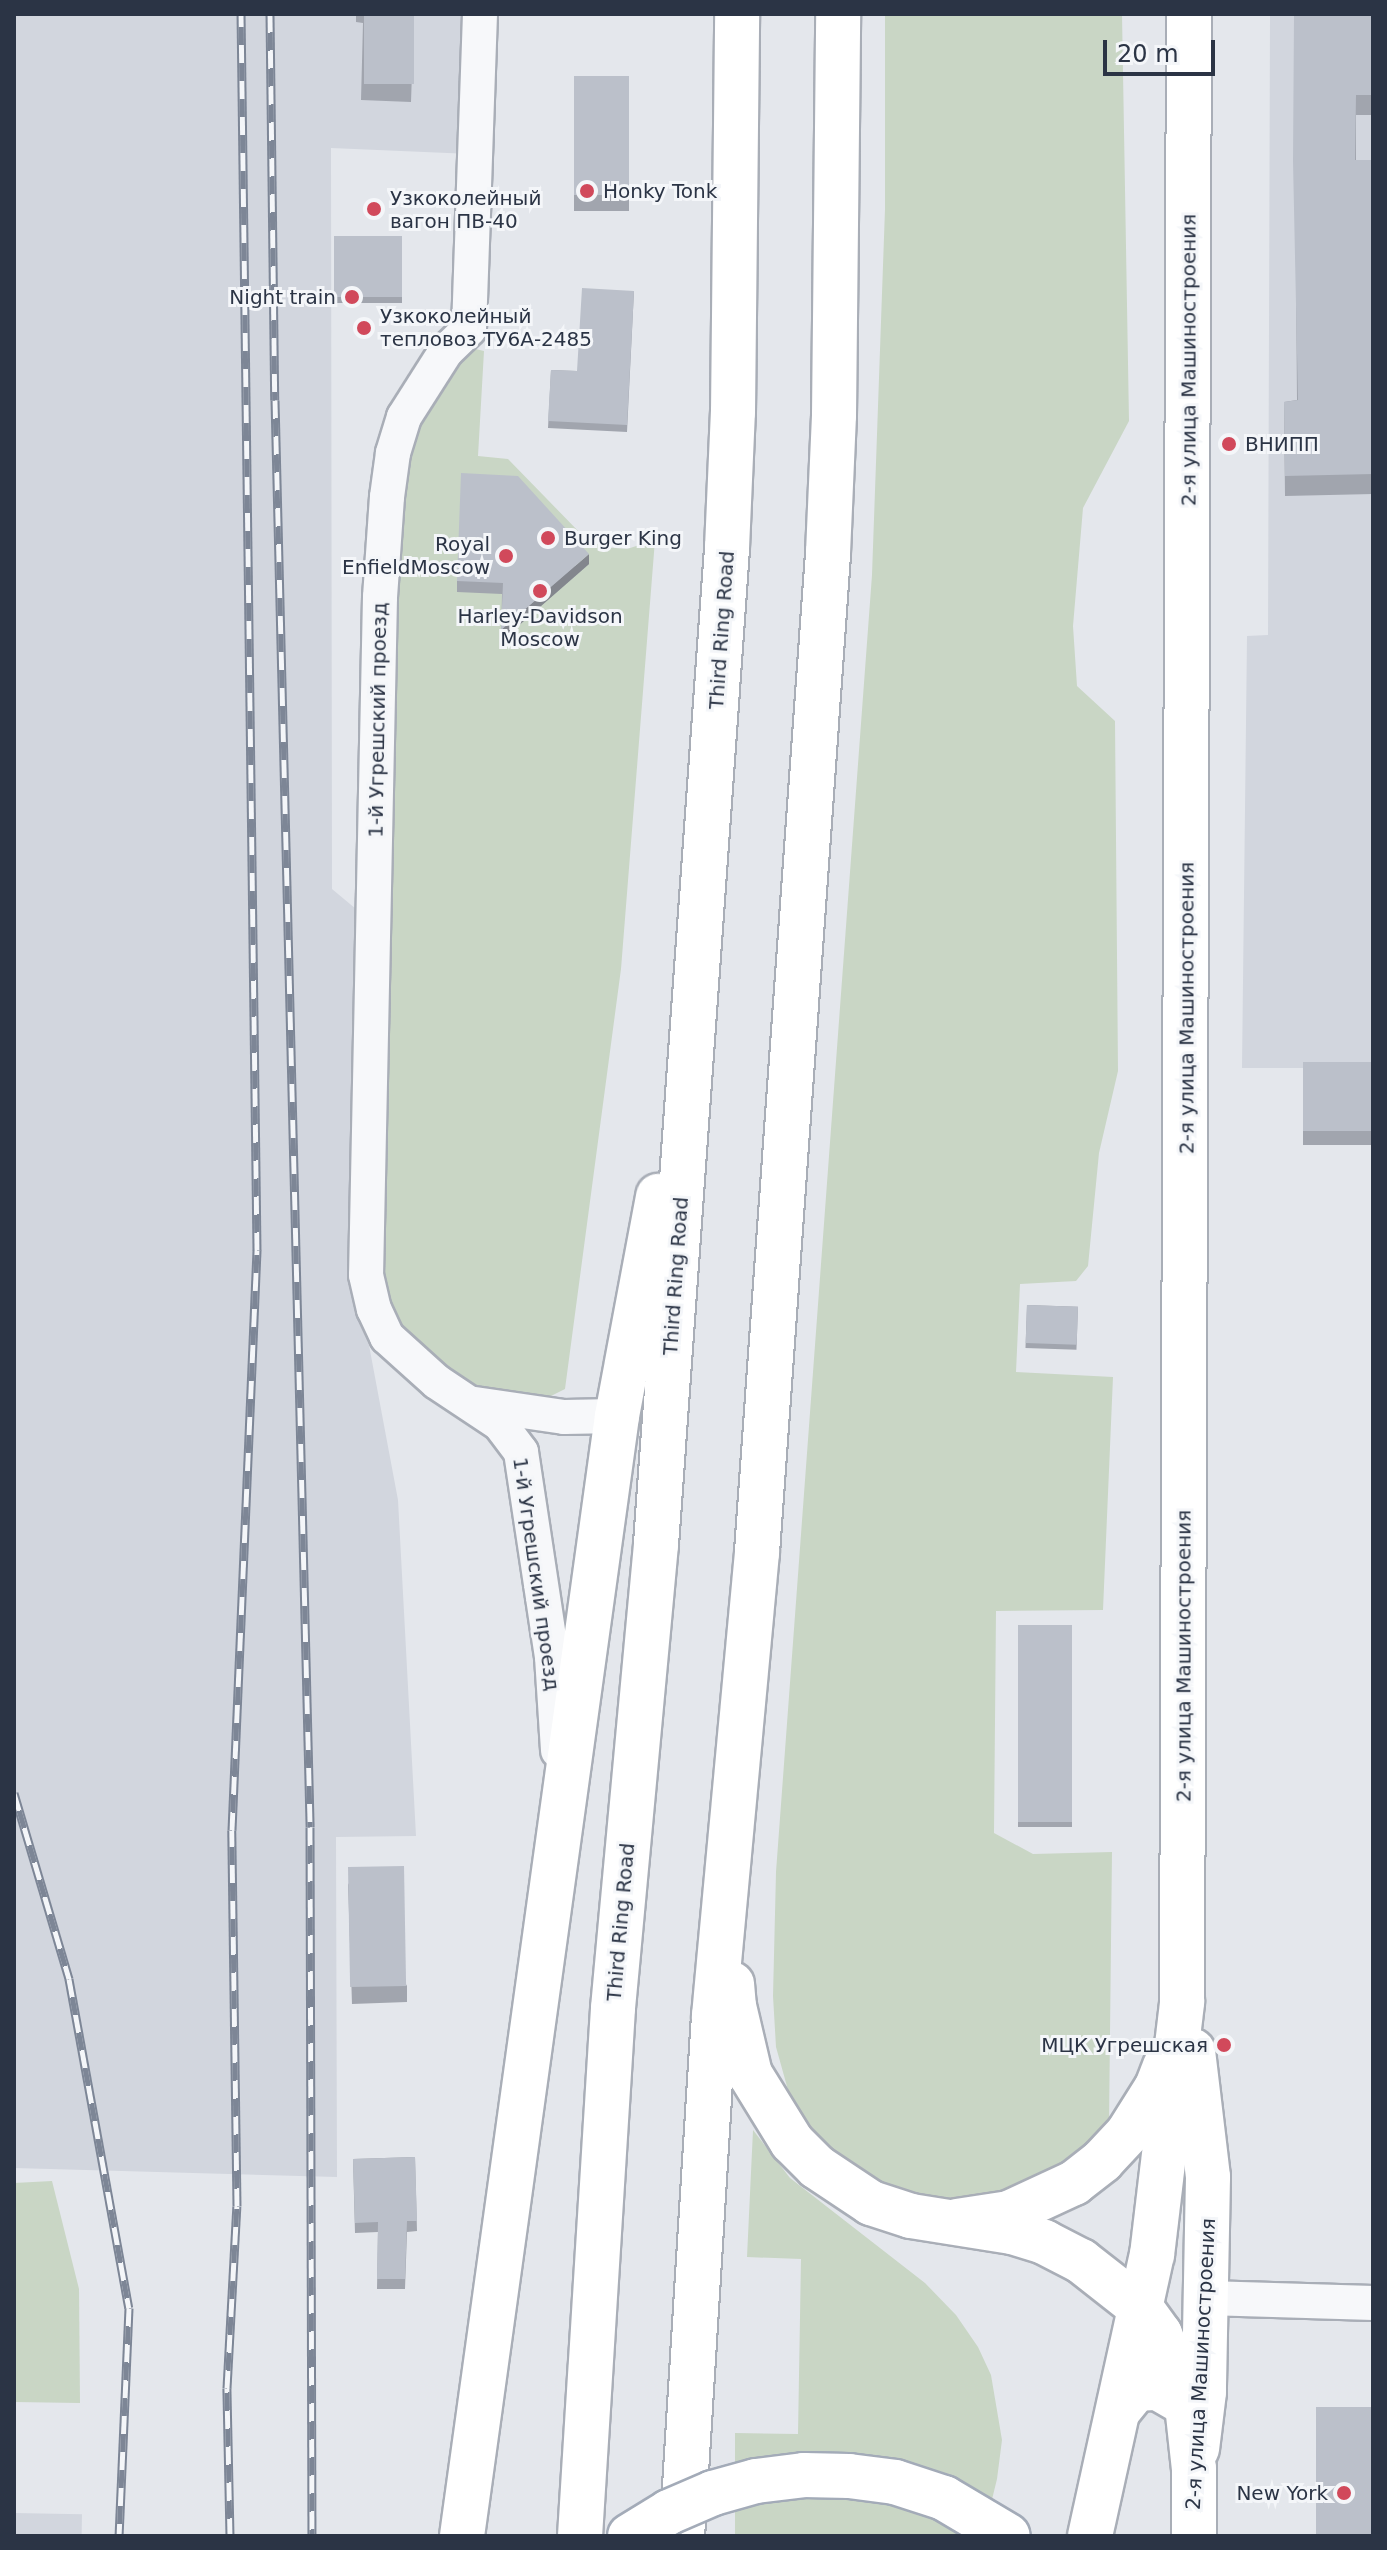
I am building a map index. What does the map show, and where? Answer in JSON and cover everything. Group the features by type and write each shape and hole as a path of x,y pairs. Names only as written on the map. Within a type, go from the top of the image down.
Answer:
{"main road":[{"name":"Third Ring Road","path":"580,2536 613,2008 656,1544 699,973 733,412 737,14"},
{"path":"682,2536 702,2188 727,1870 757,1552 828,553 834,415 838,14"},
{"name":"2-я улица Машиностроения","path":"1090,2536 1152,2255 1182,2002 1189,14"},
{"path":"462,2536 617,1416 699,973"},
{"path":"727,1870 734,2006 750,2074 770,2111 792,2142 843,2187 871,2203 942,2222 1012,2232 1044,2242 1081,2261 1141,2308 1160,2334 1187,2405 1194,2469"},
{"path":"942,2222 1009,2213 1074,2183 1102,2161 1128,2133 1157,2087 1182,2002"},
{"name":"2-я улица Машиностроения","path":"1182,2002 1193,2049 1208,2177 1204,2392 1194,2469 1194,2536"},
{"path":"1119,2410 1136,2389 1158,2388 1187,2405"},
{"path":"630,2536 669,2512 713,2493 756,2481 804,2475 849,2476 895,2482 944,2498 1008,2536"}],"street":[{"name":"1-й Угрешский проезд","path":"480,14 469,329 446,351 404,417 393,453 387,497 380,597 366,1275 374,1309 387,1337 437,1382 500,1424 521,1452 552,1657 561,1810"},
{"name":"1-й Угрешский проезд","path":"474,1404 564,1417 617,1416"},
{"path":"1207,2298 1373,2303"}],"shaded area":[{"path":"14,14 474,14 471,154 331,148 332,889 362,914 357,1281 398,1500 416,1836 336,1837 337,2177 14,2168"},
{"path":"1270,14 1373,14 1373,1068 1242,1068 1247,636 1268,635"},
{"path":"14,2513 82,2514 82,2536 14,2536"}],"green space":[{"path":"885,14 1122,14 1129,421 1083,508 1073,626 1077,686 1115,721 1118,1071 1099,1153 1088,1266 1076,1281 1020,1284 1016,1372 1113,1377 1103,1610 996,1611 994,1833 1033,1854 1112,1852 1109,2125 1091,2150 1006,2194 945,2203 913,2198 879,2184 832,2151 809,2124 788,2090 776,2047 773,1996 776,1872 872,575 885,209"},
{"path":"467,347 484,351 478,456 508,459 583,536 604,547 627,549 655,540 621,969 565,1389 547,1398 478,1391 412,1346 385,1301 380,1271 397,496 416,417"},
{"path":"753,2130 790,2178 925,2283 956,2315 978,2347 991,2375 1002,2440 997,2479 983,2536 735,2536 735,2433 798,2434 801,2259 747,2257"},
{"path":"52,2181 79,2289 80,2403 14,2402 14,2183"}],"building":[{"path":"364,14 414,14 414,84 364,84"},
{"path":"1294,14 1373,14 1373,95 1356,95 1355,160 1373,160 1373,474 1285,476 1284,402 1298,400 1293,161"},
{"path":"574,76 629,76 629,195 574,195"},
{"path":"334,236 402,236 402,297 334,297"},
{"path":"582,288 634,291 627,425 548,421 551,370 577,371"},
{"path":"461,473 518,476 589,554 501,630 503,583 457,581"},
{"path":"1371,731 1373,731 1373,839"},
{"path":"1303,1062 1373,1062 1373,1131 1303,1131"},
{"path":"1027,1305 1078,1307 1077,1345 1026,1343"},
{"path":"1018,1625 1072,1625 1072,1822 1018,1822"},
{"path":"404,1866 406,1986 350,1987 348,1867"},
{"path":"415,2157 417,2221 407,2221 405,2279 377,2279 378,2222 355,2223 353,2159"},
{"name":"New York","path":"1316,2407 1373,2407 1373,2536 1316,2536"}],"railway":[{"path":"230,2536 227,2388 237,2206 232,1830 257,1250 241,14"},
{"path":"270,14 275,400 310,1827 312,2536"},
{"path":"14,1793 69,1979 129,2308 119,2536"}],"place":[{"name":"Honky Tonk","path":"587,191"},
{"name":"Узкоколейный вагон ПВ-40","path":"374,209"},
{"name":"Night train","path":"352,297"},
{"name":"Узкоколейный тепловоз ТУ6А-2485","path":"364,328"},
{"name":"ВНИПП","path":"1229,444"},
{"name":"Burger King","path":"548,538"},
{"name":"Royal EnfieldMoscow","path":"506,556"},
{"name":"Harley-Davidson Moscow","path":"540,591"},
{"name":"МЦК Угрешская","path":"1224,2045"},
{"name":"New York","path":"1344,2493"}]}
